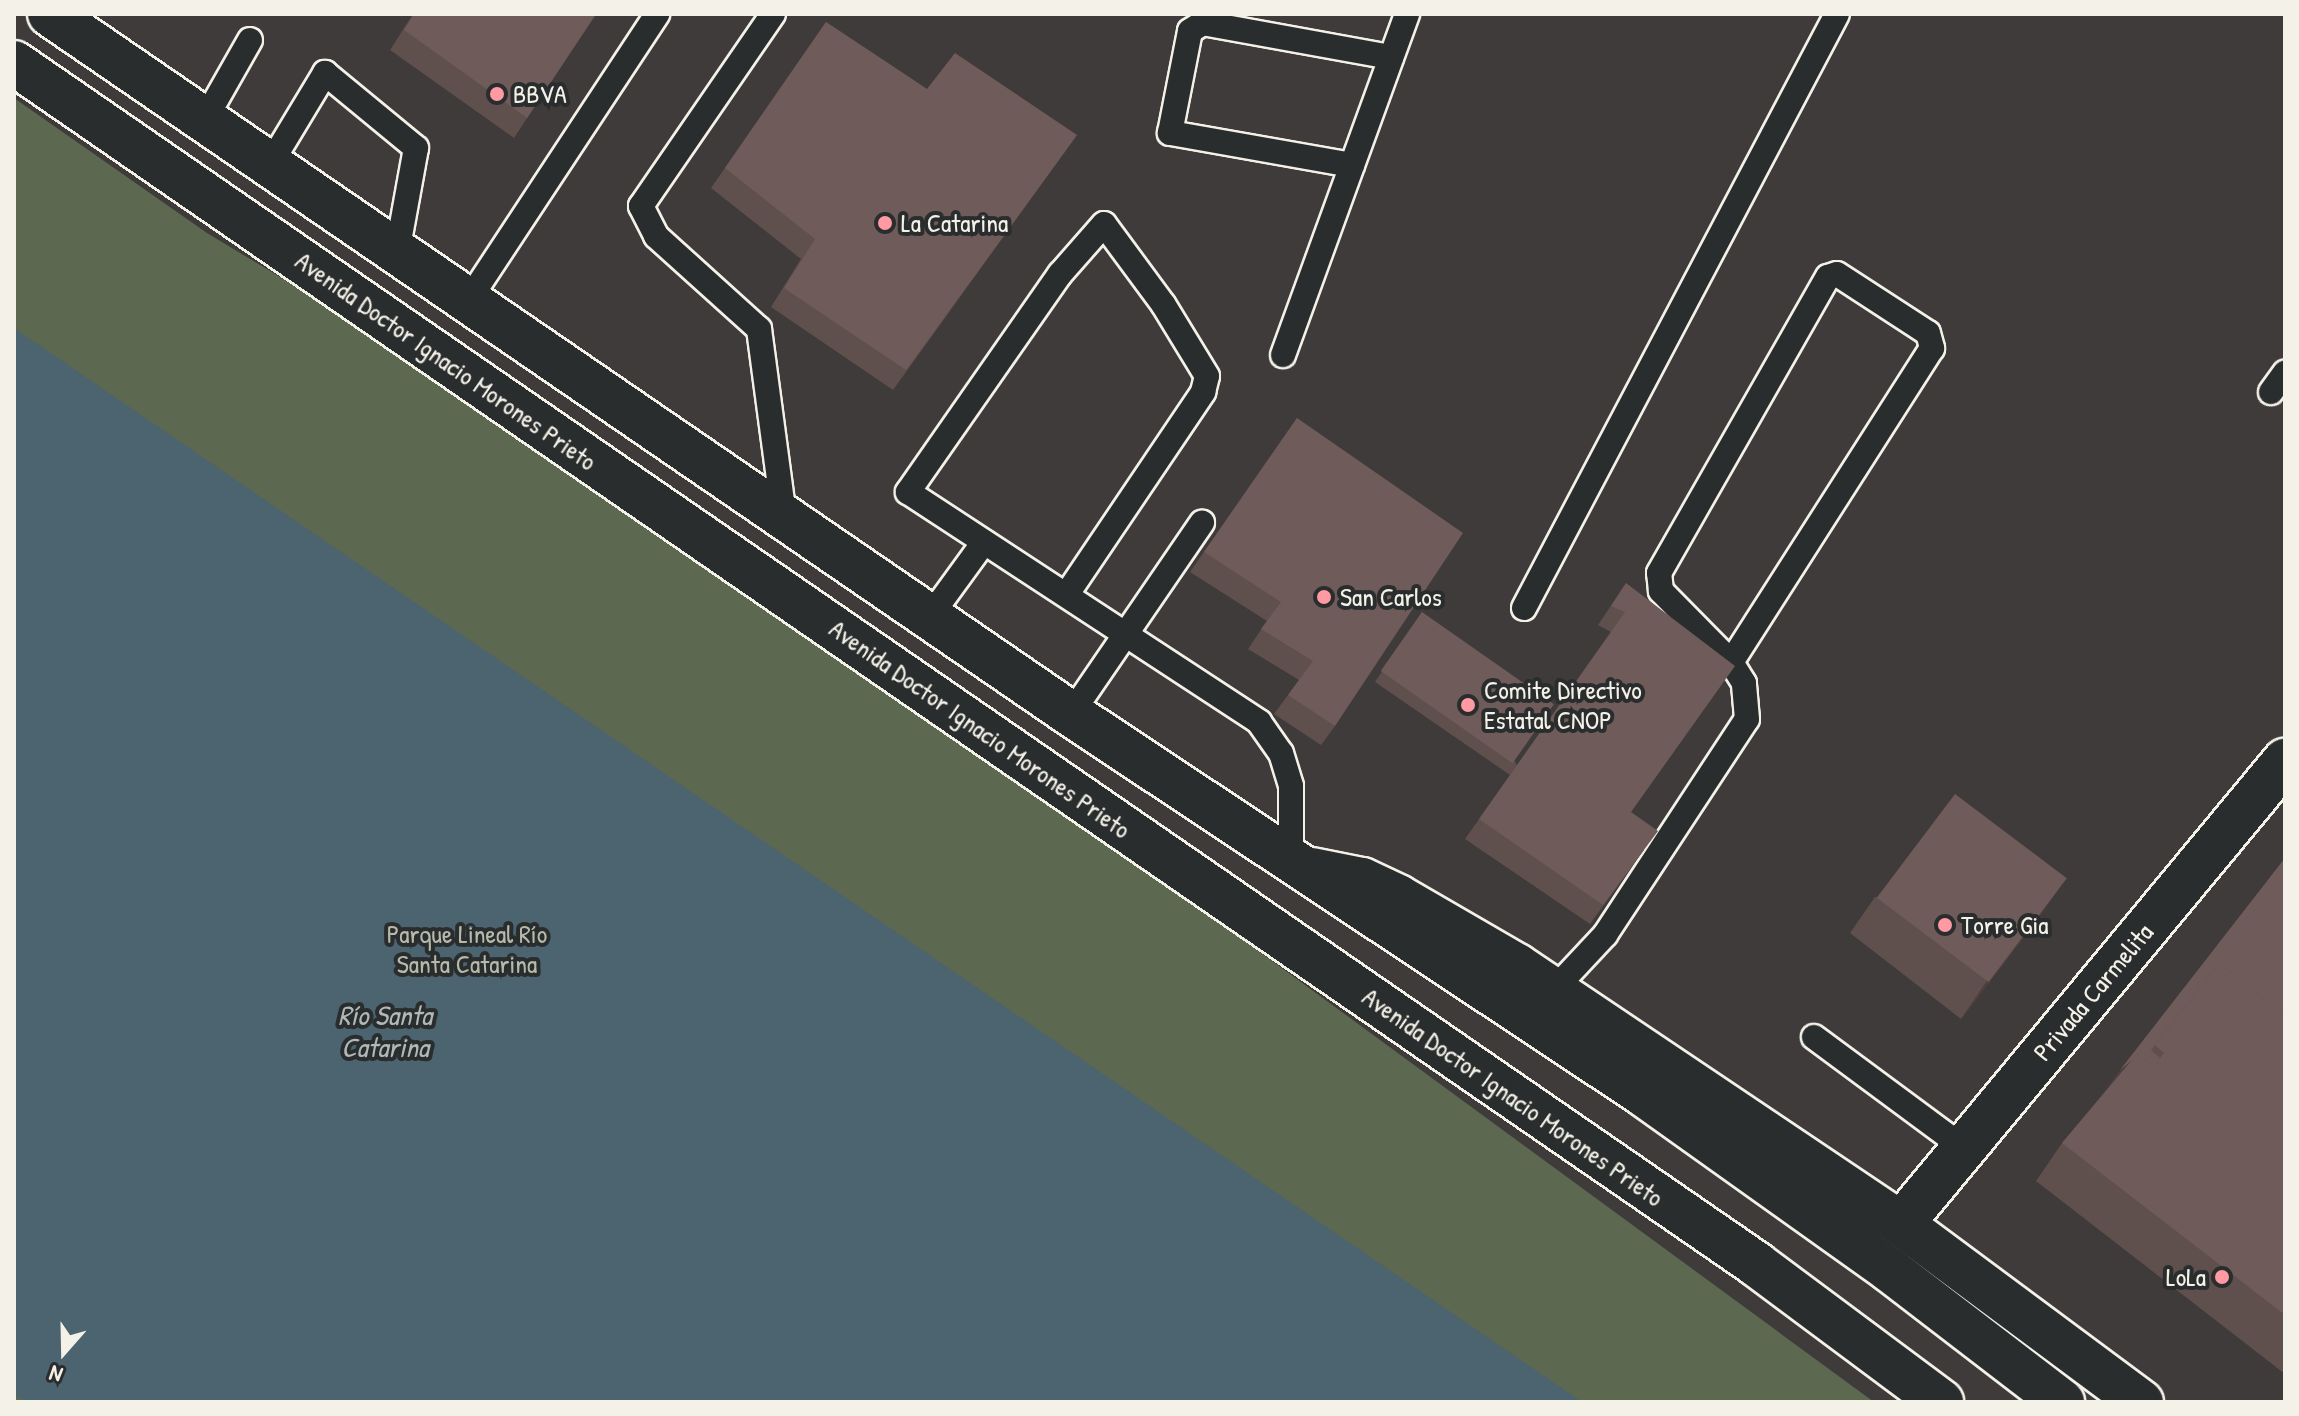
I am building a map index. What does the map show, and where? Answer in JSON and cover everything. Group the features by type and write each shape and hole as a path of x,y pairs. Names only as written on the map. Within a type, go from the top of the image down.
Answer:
{"main road":[{"path":"50,14 931,615 1071,714 1302,863 1540,1003 1901,1224 2141,1402"},
{"name":"Avenida Doctor Ignacio Morones Prieto","path":"14,63 1756,1264 1941,1402"},
{"name":"Privada Carmelita","path":"1901,1224 2285,761"},
{"path":"1540,1003 2062,1402"}],"lane":[{"path":"468,301 657,14"},
{"path":"773,14 641,206 656,236 759,329 784,516"},
{"path":"1283,355 1407,14"},
{"path":"1524,608 1837,14"},
{"path":"1352,165 1170,133 1190,31 1203,23 1391,57"},
{"path":"204,121 250,40"},
{"path":"269,166 325,73 416,148 397,253"},
{"path":"1067,594 1203,392 1207,376 1107,226 1098,228 1060,274 910,488 911,496 1067,594 1259,722 1281,753 1291,786 1302,863"},
{"path":"1540,1003 1605,935 1747,719 1744,683 1731,662 1661,591 1661,566 1828,277 1837,274 1928,333 1932,348 1731,662"},
{"path":"1071,714 1202,523"},
{"path":"931,615 984,542"},
{"path":"1814,1037 1964,1148"}],"green space":[{"name":"Río Santa Catarina","path":"14,98 207,233 353,321 801,628 1230,930 1874,1402 14,1402"}],"water":[{"name":"Río Santa Catarina","path":"14,328 1582,1402 26,1402 14,1394"}],"building":[{"name":"BBVA","path":"414,14 596,14 527,118 404,30"},
{"name":"La Catarina","path":"826,22 927,89 955,53 1077,135 906,370 784,288 815,239 725,168"},
{"name":"San Carlos","path":"1297,418 1463,533 1335,726 1288,695 1313,661 1261,629 1281,602 1204,552"},
{"path":"1626,583 1735,666 1631,812 1658,831 1603,905 1479,819 1625,612 1611,606"},
{"name":"Comite Directivo Estatal CNOP","path":"1422,612 1554,704 1513,763 1381,671"},
{"name":"Torre Gia","path":"1955,794 2067,878 1989,982 1877,898"},
{"path":"2285,858 2285,1015 2219,963 2151,1050 2160,1058 2154,1066 2137,1054 2120,1070"},
{"name":"LoLa","path":"2219,963 2285,1015 2285,1315 2062,1143 2137,1054 2154,1066 2164,1053 2155,1045"}],"place":[{"name":"BBVA","path":"497,94"},
{"name":"La Catarina","path":"885,223"},
{"name":"San Carlos","path":"1324,597"},
{"name":"Comite Directivo Estatal CNOP","path":"1468,705"},
{"name":"Torre Gia","path":"1945,925"},
{"name":"LoLa","path":"2222,1277"}],"park label":[{"name":"Parque Lineal Río Santa Catarina","path":"467,949"}]}
